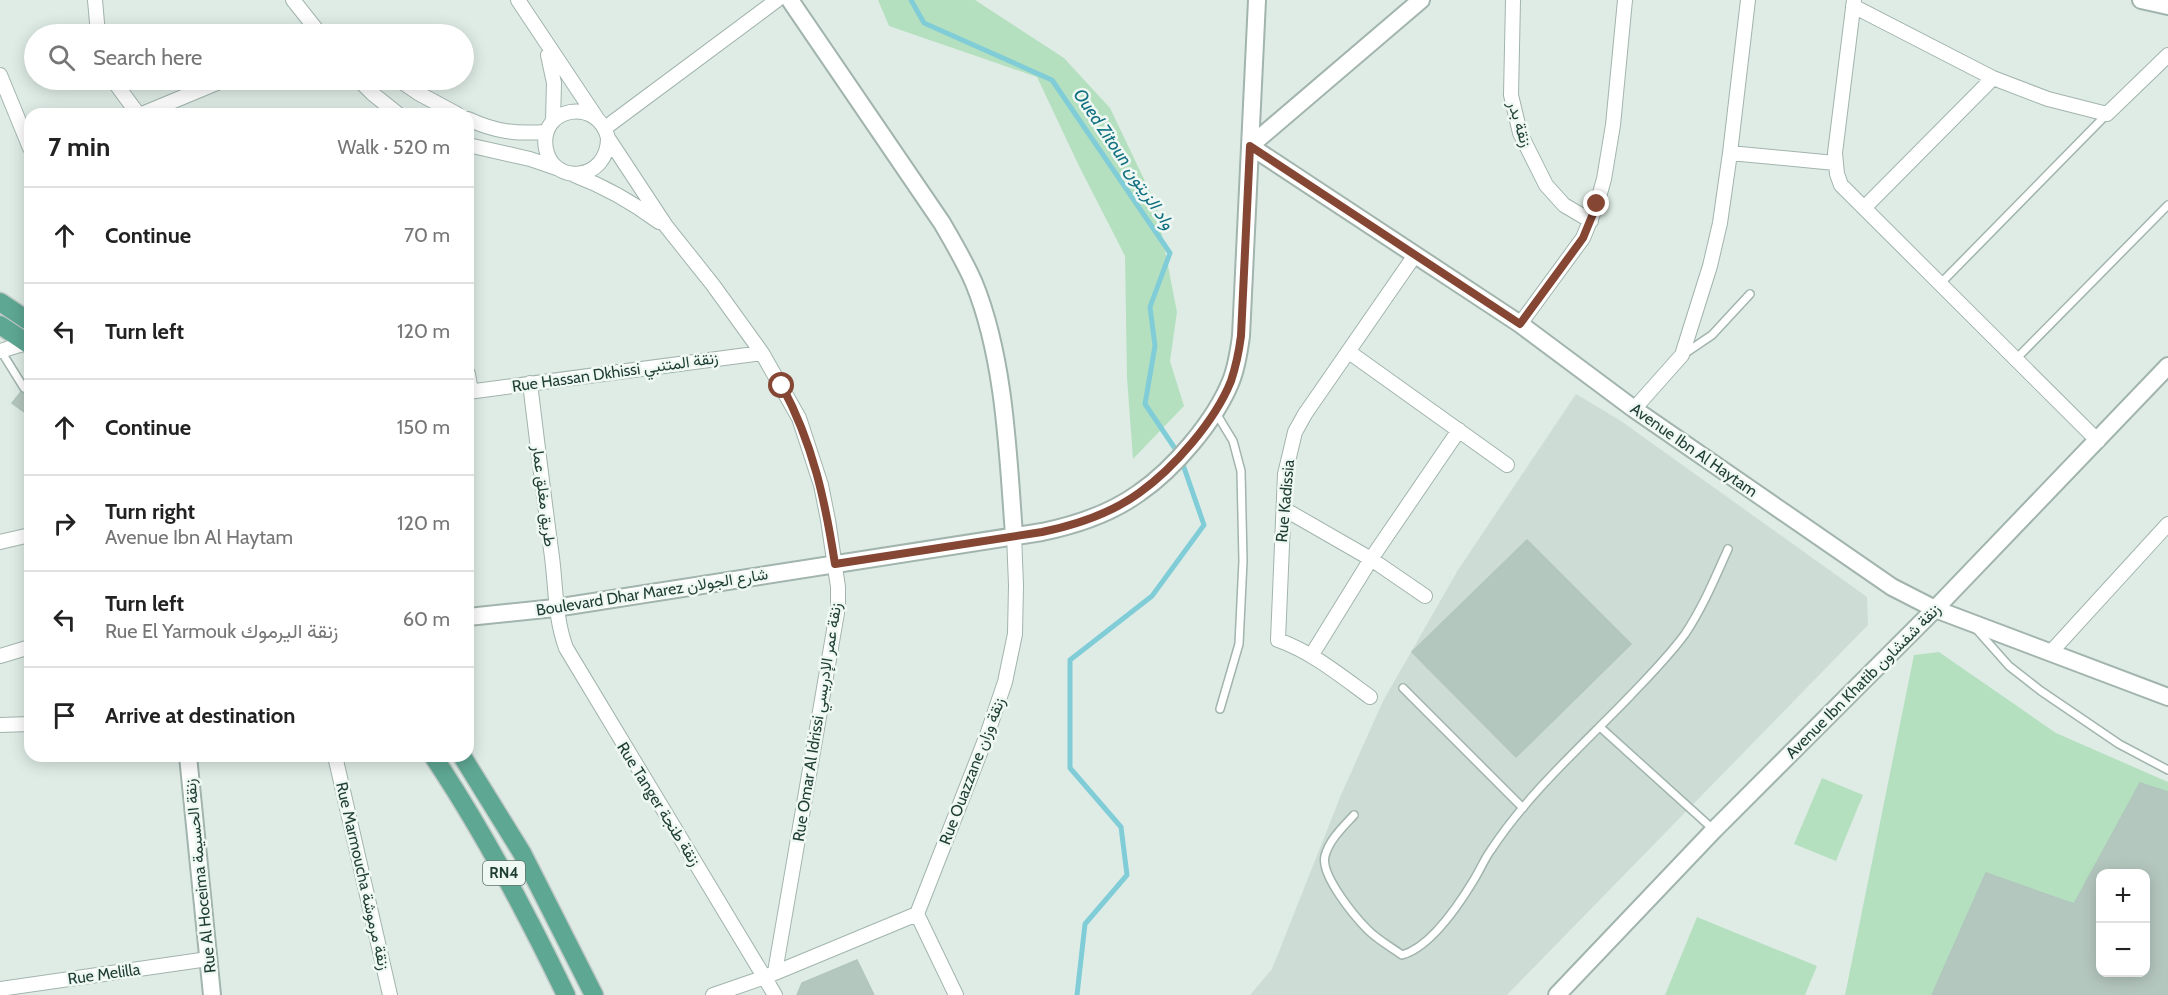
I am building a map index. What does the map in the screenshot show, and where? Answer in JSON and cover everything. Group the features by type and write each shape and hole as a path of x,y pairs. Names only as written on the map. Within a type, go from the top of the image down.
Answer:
{"main road":[{"path":"0,302 24,318"},
{"path":"0,325 24,341"},
{"name":"RN4","path":"437,762 480,828 500,864 566,995"},
{"name":"RN4","path":"466,762 522,853 594,995"}],"street":[{"path":"95,0 97,24"},
{"path":"293,0 312,24"},
{"name":"Rue Omar Al Idrissi زنقة عمر الإدريسي","path":"518,0 666,226 713,285 762,353 799,418 811,450 826,508 835,564 838,587 835,629 770,974"},
{"path":"603,128 777,0"},
{"path":"790,0 942,223 974,284 986,320 997,372 1008,444 1014,535"},
{"name":"Boulevard Dhar Marez شارع الجولان","path":"474,616 555,608 1072,525 1100,515 1139,494 1182,454 1210,417 1230,382 1238,360 1257,0"},
{"path":"1250,146 1421,0"},
{"name":"زنقة بدر","path":"1513,0 1511,95 1520,133 1546,185 1564,205 1591,221"},
{"path":"1520,324 1583,238 1591,221 1604,179 1613,125 1625,0"},
{"path":"1634,409 1682,355 1710,266 1720,223 1730,153 1748,0"},
{"path":"2141,0 2168,6"},
{"path":"2097,441 2017,358 1841,185 1835,163 1854,3 1993,78 2048,99 2107,114 2168,55"},
{"path":"474,121 502,132 521,134 550,127 561,115 580,111 603,128 608,148 599,165 591,171 567,172 551,161 547,155 545,147 550,127 554,82 543,39"},
{"path":"0,75 24,133"},
{"path":"1864,208 1993,78"},
{"path":"120,90 135,108"},
{"path":"155,108 199,90"},
{"path":"369,90 390,108"},
{"path":"414,90 446,108"},
{"path":"474,146 530,159 603,186 631,201 666,226"},
{"name":"Avenue Ibn Al Haytam","path":"1250,146 1520,324 1634,409 1892,587 1935,609 2168,698"},
{"path":"1730,153 1835,163"},
{"name":"Rue Kadissia","path":"1370,696 1311,656 1278,640 1286,474 1295,432 1305,414 1414,255"},
{"path":"0,351 24,345"},
{"path":"1349,352 1507,465"},
{"name":"Rue Hassan Dkhissi زنقة المتنبي","path":"474,391 762,353"},
{"name":"Avenue Ibn Khatib زنقة شفشاون","path":"1557,995 1713,830 1935,609 2168,366"},
{"name":"طريق مغلق عمار","path":"530,383 553,567 555,608"},
{"path":"1311,656 1371,559 1459,430"},
{"path":"1284,509 1371,559 1425,596"},
{"path":"2050,652 2168,524"},
{"name":"Rue Ouazzane زنقة وزان","path":"917,914 987,735 1005,682 1016,633 1014,535"},
{"path":"0,542 24,536"},
{"name":"Rue Tanger زنقة طنجة","path":"555,608 560,631 575,667 770,974 775,995"},
{"path":"0,656 24,649"},
{"path":"0,725 24,724"},
{"name":"Rue Al Hoceima زنقة الحسيمة","path":"189,762 212,995"},
{"name":"Rue Marmoucha زنقة مرموشة","path":"336,762 390,995"},
{"path":"713,995 917,914 956,995"},
{"name":"Rue Melilla","path":"0,989 208,960"}],"lane":[{"path":"1941,283 2107,114"},
{"path":"2017,358 2168,205"},
{"path":"1682,355 1712,335 1750,294"},
{"path":"0,351 24,388"},
{"path":"1210,417 1233,441 1241,471 1243,561 1239,644 1220,709"},
{"path":"1354,815 1336,834 1325,856 1325,869 1332,884 1369,931 1402,955 1418,948 1440,926 1460,902 1490,851 1523,808 1555,772 1661,664 1685,633 1706,600 1728,549"},
{"path":"1971,623 2009,666 2041,691 2119,744 2168,770"},
{"path":"1403,688 1523,808"},
{"path":"1600,727 1713,830"}],"shaded area":[{"path":"1576,394 1621,421 1867,597 1868,625 1507,995 1250,995 1272,969 1341,795 1383,701 1458,570"}],"green space":[{"path":"878,0 975,0 1064,58 1110,108 1156,204 1177,312 1170,361 1184,406 1133,459 1127,378 1125,256 1037,77 889,26"},
{"path":"1939,652 2056,733 2168,782 2168,995 1845,995 1914,655"},
{"path":"1822,778 1863,795 1836,861 1794,844"},
{"path":"1697,917 1817,966 1805,995 1665,995"}],"building":[{"path":"21,392 24,394 24,412 12,403"},
{"path":"1527,540 1631,644 1516,757 1412,652"},
{"path":"2140,783 2168,792 2168,995 1932,995 1986,873 2074,904"},
{"path":"857,960 874,995 797,995 802,983"}],"waterway":[{"name":"Oued Zitoun واد الزيتون","path":"911,0 924,23 1052,80 1170,253 1150,307 1155,346 1145,404 1180,456 1204,525 1152,596 1070,660 1070,768 1121,827 1127,875 1085,924 1077,995"}],"route":[{"path":"782,386 799,418 811,450 821,485 835,564 1042,532 1100,515 1139,494 1182,454 1215,411 1238,360 1250,146 1520,324 1583,238 1597,204"}]}
